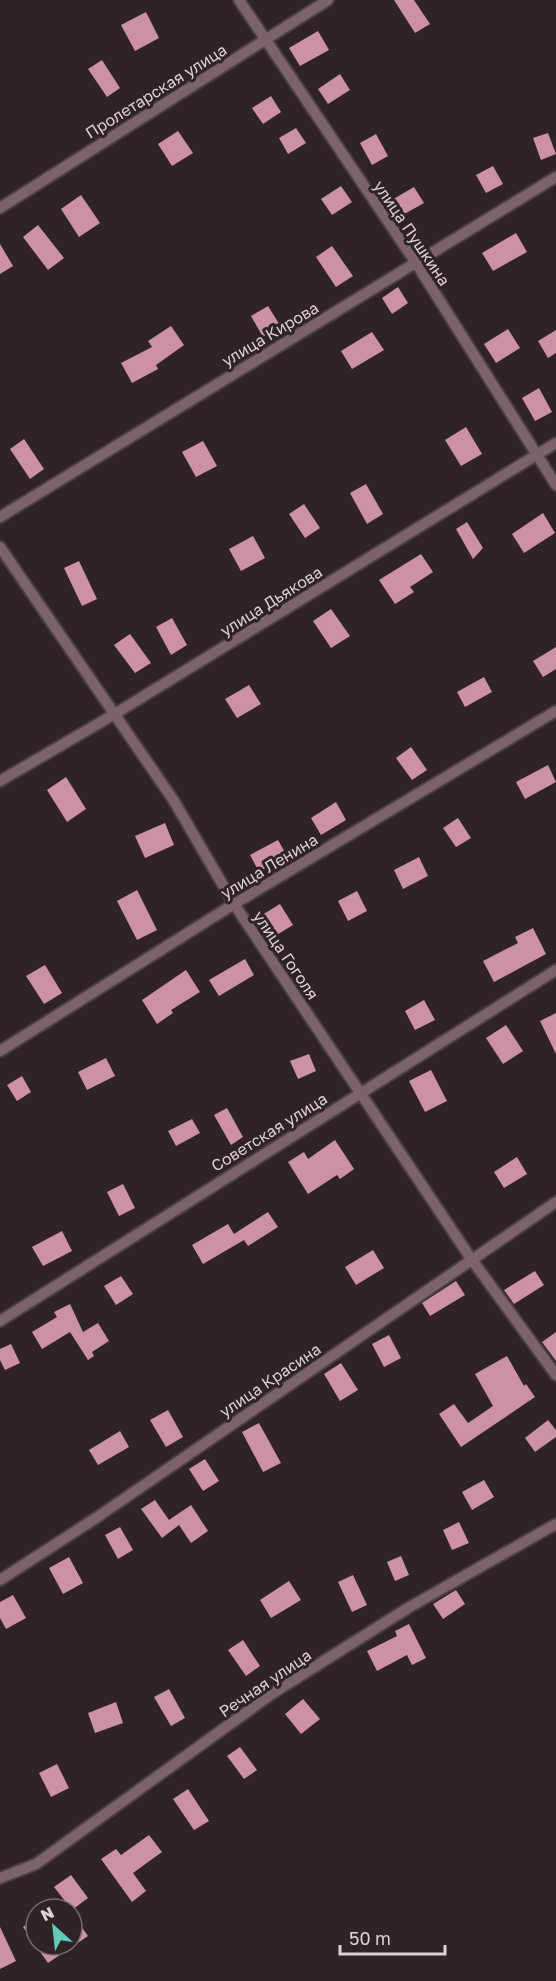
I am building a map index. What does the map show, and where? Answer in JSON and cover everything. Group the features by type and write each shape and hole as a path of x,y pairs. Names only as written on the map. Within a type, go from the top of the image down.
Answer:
{"street":[{"name":"улица Пушкина","path":"239,0 416,263 556,485"},
{"name":"Пролетарская улица","path":"0,208 328,0"},
{"name":"улица Кирова","path":"0,517 556,177"},
{"name":"улица Дьякова","path":"0,781 113,716 556,443"},
{"name":"улица Гоголя","path":"0,547 113,716 174,801 234,904 472,1260 556,1375"},
{"name":"улица Ленина","path":"0,1051 234,904 556,711"},
{"name":"Советская улица","path":"0,1321 556,970"},
{"name":"улица Красина","path":"0,1580 96,1518 556,1202"},
{"name":"Речная улица","path":"0,1878 36,1864 273,1694 408,1608 556,1524"}],"building":[{"path":"394,0 414,0 430,24 415,33"},
{"path":"146,12 159,38 135,51 121,25"},
{"path":"318,31 329,50 300,66 289,48"},
{"path":"102,60 120,88 107,97 88,69"},
{"path":"340,74 350,90 328,104 318,89"},
{"path":"271,96 281,112 263,124 252,108"},
{"path":"296,128 306,143 288,154 279,138"},
{"path":"178,131 193,153 172,166 158,144"},
{"path":"548,133 556,154 541,160 533,138"},
{"path":"376,134 388,156 372,165 360,143"},
{"path":"493,166 503,184 486,193 476,175"},
{"path":"341,186 352,202 332,215 321,199"},
{"path":"414,187 424,203 399,217 390,201"},
{"path":"81,195 100,223 79,237 61,209"},
{"path":"38,225 64,258 48,270 23,237"},
{"path":"516,233 527,252 493,271 482,253"},
{"path":"0,244 13,266 0,274"},
{"path":"332,246 353,276 336,287 316,257"},
{"path":"398,287 408,303 392,314 382,298"},
{"path":"268,306 281,327 263,337 251,316"},
{"path":"171,326 184,345 156,365 158,369 132,383 121,363 152,347 148,341"},
{"path":"508,329 520,348 496,363 484,344"},
{"path":"556,330 556,353 548,358 538,341"},
{"path":"372,332 384,350 352,369 341,351"},
{"path":"539,388 552,412 535,421 522,398"},
{"path":"466,427 482,454 461,466 445,440"},
{"path":"24,439 44,469 30,479 10,449"},
{"path":"203,441 217,466 196,477 182,452"},
{"path":"366,484 383,514 367,524 350,493"},
{"path":"304,504 320,528 305,538 289,514"},
{"path":"543,513 555,533 524,553 512,534"},
{"path":"467,522 483,548 473,559 456,529"},
{"path":"253,536 265,558 241,571 229,549"},
{"path":"421,554 433,572 410,587 414,592 395,604 379,580"},
{"path":"79,561 97,599 82,606 64,568"},
{"path":"331,609 350,636 331,648 313,621"},
{"path":"172,618 187,645 171,655 156,627"},
{"path":"130,634 151,663 135,673 114,645"},
{"path":"556,647 556,669 543,677 533,661"},
{"path":"484,677 492,692 465,707 457,692"},
{"path":"249,685 261,704 237,718 225,699"},
{"path":"411,747 427,770 412,780 396,758"},
{"path":"548,765 556,782 525,799 516,782"},
{"path":"66,777 86,809 67,822 47,790"},
{"path":"336,802 346,820 321,835 311,818"},
{"path":"458,818 471,838 456,847 443,828"},
{"path":"165,823 174,845 145,858 135,836"},
{"path":"278,840 287,856 259,872 250,855"},
{"path":"419,857 428,876 403,889 394,870"},
{"path":"137,890 157,930 137,940 117,901"},
{"path":"357,891 367,911 348,921 338,901"},
{"path":"280,904 293,925 275,936 262,915"},
{"path":"533,928 546,954 494,982 483,961 518,943 515,937"},
{"path":"245,959 254,975 219,996 209,980"},
{"path":"45,965 62,993 44,1004 26,976"},
{"path":"186,970 200,992 171,1010 173,1013 157,1024 142,1000"},
{"path":"424,1000 435,1020 415,1030 405,1011"},
{"path":"556,1013 556,1054 540,1021"},
{"path":"506,1025 523,1051 503,1064 486,1038"},
{"path":"309,1054 316,1071 298,1079 290,1061"},
{"path":"106,1058 115,1076 87,1090 78,1072"},
{"path":"431,1070 447,1101 425,1112 409,1081"},
{"path":"22,1076 31,1092 17,1101 7,1085"},
{"path":"227,1108 243,1137 231,1145 214,1115"},
{"path":"192,1119 200,1133 176,1146 168,1131"},
{"path":"335,1140 354,1169 340,1179 337,1175 308,1194 288,1162 304,1152 308,1159"},
{"path":"517,1157 527,1174 504,1188 494,1172"},
{"path":"123,1184 135,1208 119,1216 107,1192"},
{"path":"268,1212 278,1227 248,1246 244,1240 203,1264 192,1245 228,1224 234,1234"},
{"path":"62,1231 72,1251 43,1266 32,1247"},
{"path":"373,1250 384,1268 356,1285 345,1267"},
{"path":"535,1271 544,1285 514,1304 504,1290"},
{"path":"121,1276 133,1294 116,1305 104,1286"},
{"path":"456,1281 465,1295 430,1316 422,1303"},
{"path":"70,1304 83,1332 98,1323 109,1341 92,1352 94,1356 88,1360 70,1332 42,1349 32,1332 57,1317 54,1312"},
{"path":"556,1332 556,1361 542,1342"},
{"path":"389,1335 401,1358 384,1367 372,1344"},
{"path":"11,1344 20,1363 5,1370 0,1360 0,1349"},
{"path":"507,1356 524,1386 526,1384 535,1397 461,1447 439,1414 454,1404 468,1423 493,1406 475,1374"},
{"path":"341,1363 358,1390 340,1401 324,1374"},
{"path":"168,1410 183,1437 166,1447 150,1420"},
{"path":"548,1420 556,1430 556,1437 535,1452 525,1438"},
{"path":"259,1423 281,1463 263,1472 242,1432"},
{"path":"120,1431 129,1447 98,1465 89,1450"},
{"path":"205,1459 219,1481 203,1491 189,1469"},
{"path":"484,1480 494,1497 472,1510 462,1492"},
{"path":"155,1500 169,1520 191,1505 208,1531 191,1543 179,1525 162,1538 141,1509"},
{"path":"459,1522 469,1543 452,1550 443,1530"},
{"path":"120,1527 133,1550 118,1559 105,1535"},
{"path":"401,1556 409,1575 395,1581 387,1562"},
{"path":"69,1557 83,1583 63,1594 49,1568"},
{"path":"353,1575 367,1605 352,1612 338,1582"},
{"path":"289,1581 301,1600 271,1618 260,1600"},
{"path":"456,1590 465,1604 443,1619 433,1604"},
{"path":"13,1595 26,1618 6,1629 0,1618 0,1602"},
{"path":"409,1624 426,1658 412,1665 407,1655 377,1671 367,1651 397,1636 395,1631"},
{"path":"243,1640 260,1666 246,1676 228,1650"},
{"path":"169,1689 185,1718 171,1726 154,1697"},
{"path":"303,1699 320,1719 301,1734 285,1714"},
{"path":"116,1702 123,1723 95,1733 88,1713"},
{"path":"240,1747 257,1770 244,1779 227,1756"},
{"path":"57,1764 69,1788 51,1797 39,1773"},
{"path":"188,1789 209,1821 194,1830 173,1799"},
{"path":"149,1835 162,1852 133,1873 146,1891 132,1902 101,1859 116,1849 121,1855"},
{"path":"71,1875 88,1898 84,1901 84,1897 62,1897 54,1887"},
{"path":"0,1927 16,1961 0,1969"},
{"path":"44,1957 57,1957 48,1963"}]}
